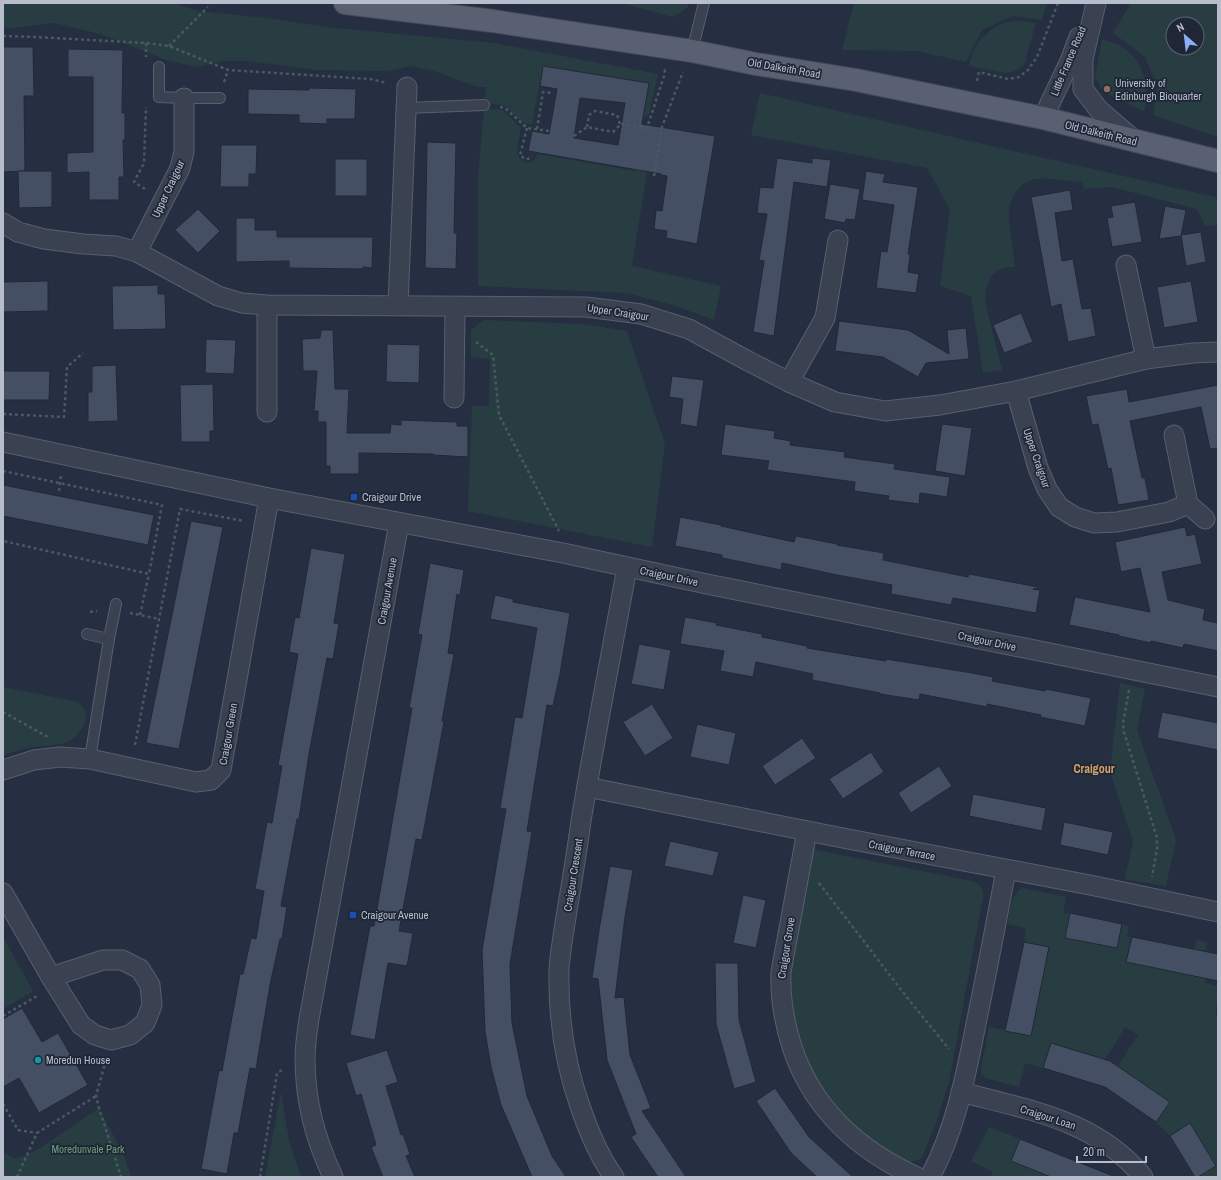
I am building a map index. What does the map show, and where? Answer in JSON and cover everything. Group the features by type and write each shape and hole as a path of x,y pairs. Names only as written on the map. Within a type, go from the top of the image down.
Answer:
{"main road":[{"name":"Old Dalkeith Road","path":"345,3 493,20 692,51 756,64 856,80 1043,118 1218,161"}],"street":[{"name":"Little France Road","path":"1043,118 1070,61 1092,3"},
{"name":"Little France Road","path":"1096,3 1083,59 1083,89 1099,110 1135,141"},
{"path":"398,305 407,87"},
{"name":"Upper Craigour","path":"137,252 180,168 184,152 184,98"},
{"name":"Upper Craigour","path":"3,223 18,232 44,239 83,244 116,246 137,252 218,296 242,303 267,305 586,307 641,314 688,328 789,382 835,402 885,411 940,406 1016,391 1146,359 1193,353 1218,352"},
{"path":"789,382 825,318 838,240"},
{"path":"1126,265 1146,359"},
{"path":"267,305 267,412"},
{"path":"454,398 455,307"},
{"name":"Upper Craigour","path":"1016,391 1038,468 1046,489 1059,507 1075,517 1094,523 1117,522 1162,514 1188,504"},
{"path":"1174,435 1188,504 1205,519"},
{"name":"Craigour Drive","path":"3,442 269,498 564,553 1132,671 1218,687"},
{"name":"Craigour Green","path":"3,770 34,760 60,756 90,759 196,782 211,780 221,770 269,498"},
{"name":"Craigour Avenue","path":"333,1177 316,1134 307,1099 305,1058 310,1011 399,523"},
{"name":"Craigour Crescent","path":"614,1177 596,1146 571,1078 563,1042 559,968 587,787 627,567"},
{"name":"Craigour Terrace","path":"587,787 1006,870 1090,885 1218,912"},
{"name":"Craigour Grove","path":"807,831 783,954 780,983 784,1022 800,1069 813,1094 837,1123 863,1146 882,1159 917,1177"},
{"path":"930,1177 948,1138 961,1092 969,1059 1006,870"},
{"path":"3,893 54,982 81,1025 94,1035 111,1040 130,1035 145,1023 152,1005 150,985 140,969 122,960 103,960 54,982"},
{"name":"Craigour Loan","path":"961,1092 1072,1124 1098,1138 1119,1152 1143,1177"}],"lane":[{"path":"692,51 704,3"},
{"path":"159,67 160,97 220,98"},
{"path":"406,108 484,105"},
{"path":"90,759 116,604"},
{"path":"87,634 109,639"}],"path":[{"path":"974,103 979,72 1008,79 1019,77 1028,70 1037,57 1058,3"},
{"path":"169,46 208,7"},
{"path":"3,36 169,46 228,70 370,79 407,87"},
{"path":"654,176 662,127 682,73 692,51"},
{"path":"620,124 647,128 665,70 671,71"},
{"path":"676,72 682,73"},
{"path":"537,130 543,92 552,93"},
{"path":"160,97 146,96 144,163 134,182 164,200"},
{"path":"484,105 505,108 526,128 550,131"},
{"path":"587,127 588,115 595,111 617,115 620,124"},
{"path":"574,136 587,127 613,132 620,124"},
{"path":"526,128 520,155 528,160 532,156"},
{"path":"455,326 493,355 498,415 559,529 564,553"},
{"path":"3,414 64,417 66,367 83,353"},
{"path":"3,471 162,504 140,615"},
{"path":"134,745 180,509 265,524"},
{"path":"3,541 149,574"},
{"path":"1132,671 1123,728 1157,838 1157,849 1149,898"},
{"path":"801,867 808,868 905,995 954,1056 969,1059"},
{"path":"3,1016 43,993 54,982"},
{"path":"111,1040 96,1096 121,1177"},
{"path":"260,1177 277,1073 305,1058"},
{"path":"16,1177 37,1133 96,1096"},
{"path":"3,1104 18,1130 37,1133"}],"green space":[{"path":"3,3 173,3 198,11 266,18 326,27 493,43 658,74 649,114 643,118 648,83 543,66 532,124 528,124 521,121 504,106 484,104 486,87 478,87 434,71 410,66 388,71 317,70 248,61 223,61 197,67 169,61 101,34 54,23 3,29"},
{"path":"688,3 688,7 673,17 625,4"},
{"path":"854,3 1047,3 1042,20 1013,16 982,30 966,62 917,51 842,50"},
{"path":"1131,3 1218,3 1218,137 1153,115 1158,86 1144,56 1113,33"},
{"path":"1021,21 1036,23 1024,65 1015,71 1005,73 969,66 973,51 981,39 992,29 1006,22"},
{"path":"1102,39 1126,49 1138,64 1145,82 1146,101 1144,111 1103,92 1095,76"},
{"path":"760,93 1215,197 1218,200 1218,225 1205,226 1197,209 1112,187 1084,189 1082,182 1047,178 1036,179 1025,183 1014,195 1009,212 1009,224 1015,267 1004,268 994,274 989,282 985,296 1002,370 983,373 971,296 940,286 950,209 927,168 751,135"},
{"path":"484,108 503,110 521,128 517,152 521,159 525,162 533,161 538,154 635,171 643,132 653,134 632,266 721,286 714,320 673,305 627,293 478,286 478,176"},
{"path":"483,320 582,324 627,331 665,444 652,547 468,511 472,406 489,406 490,359 471,357 471,330"},
{"path":"1120,683 1145,689 1137,730 1176,840 1166,886 1125,879 1133,842 1110,772"},
{"path":"3,687 78,702 83,707 86,716 85,722 77,735 67,742 32,747 3,756"},
{"path":"811,849 972,881 979,885 982,889 983,897 949,1082 936,1123 922,1157 919,1160 910,1162 898,1159 877,1147 842,1116 809,1068 801,1048 789,1003 790,967"},
{"path":"1022,888 1066,897 1063,913 1070,913 1116,948 1122,924 1129,926 1127,937 1131,937 1126,962 1194,950 1197,940 1207,942 1203,965 1208,967 1205,983 1218,986 1218,1006 1216,1006 1216,1015 1218,1016 1218,1177 1198,1177 1216,1166 1190,1124 1170,1136 1156,1122 1105,1086 1138,1035 1125,1027 1091,1083 1099,1057 1051,1043 1043,1068 1025,1063 1019,1087 986,1078 982,1075 981,1070 989,1027 1031,1036 1049,947 1024,942 1026,928 1007,924 1013,899"},
{"path":"3,937 33,991 3,1009"},
{"path":"281,1092 289,1141 301,1177 265,1177"},
{"name":"Moredunvale Park","path":"99,1108 125,1158 131,1177 3,1177 3,1152 16,1159 39,1149"},
{"path":"989,1127 1020,1139 1012,1161 1051,1177 991,1177 993,1172 971,1161"}],"building":[{"path":"3,47 33,47 34,96 24,96 25,171 3,172"},
{"path":"68,49 123,50 122,113 125,113 125,140 123,140 124,177 119,177 119,200 89,200 89,172 67,173 67,153 93,152 93,77 68,77"},
{"path":"543,66 649,83 642,124 715,136 697,244 666,238 667,231 654,229 656,210 662,211 667,176 528,151 532,131 549,134 557,89 540,86","holes":["580,98 625,103 618,145 574,138"]},
{"path":"309,88 356,89 355,119 327,119 327,124 299,123 299,115 248,114 248,89 309,90"},
{"path":"427,142 456,143 454,233 457,233 456,269 425,268"},
{"path":"221,145 257,145 256,174 249,174 249,187 220,187"},
{"path":"777,158 812,163 812,158 831,160 827,187 794,182 774,336 753,332 764,261 759,260 767,214 757,213 760,187 773,188"},
{"path":"335,159 367,159 367,196 335,196"},
{"path":"18,171 52,171 52,207 19,208"},
{"path":"866,171 885,174 883,182 918,187 908,254 910,255 908,272 919,274 916,293 876,288 881,251 887,252 894,205 862,200"},
{"path":"830,184 860,189 855,220 846,219 845,223 824,219"},
{"path":"1070,190 1073,210 1055,213 1062,261 1073,259 1082,309 1091,308 1096,336 1068,342 1061,304 1051,307 1031,197"},
{"path":"1135,202 1142,242 1112,247 1107,218 1113,217 1111,206"},
{"path":"1165,206 1186,210 1181,236 1159,239"},
{"path":"198,209 220,231 198,253 175,230"},
{"path":"236,218 255,218 255,230 277,230 277,237 373,237 372,268 289,268 289,261 236,262"},
{"path":"1201,232 1206,262 1186,266 1181,235"},
{"path":"48,281 48,311 3,312 3,282"},
{"path":"1191,281 1198,322 1164,328 1157,287"},
{"path":"158,285 158,294 165,294 166,329 113,330 112,286"},
{"path":"1021,313 1033,342 1004,353 993,325"},
{"path":"839,321 908,330 949,354 947,330 966,328 969,359 926,363 918,377 883,357 835,351"},
{"path":"321,330 333,330 335,389 349,389 347,433 390,433 391,424 401,425 401,420 457,422 457,426 468,426 468,457 433,454 359,453 359,474 330,474 330,466 326,466 326,422 318,422 318,411 314,411 317,371 303,371 302,339 320,338"},
{"path":"206,339 236,340 234,374 205,373"},
{"path":"387,344 420,345 419,383 386,382"},
{"path":"116,365 118,421 88,422 88,392 92,392 92,366"},
{"path":"3,371 50,371 49,400 3,400"},
{"path":"672,376 704,380 697,427 680,424 683,399 669,397"},
{"path":"213,384 214,431 210,431 210,442 181,442 180,385"},
{"path":"1218,385 1218,448 1210,449 1201,407 1130,421 1142,478 1145,478 1149,500 1118,505 1111,468 1108,469 1098,424 1092,425 1086,396 1127,389 1129,402"},
{"path":"725,424 775,431 774,438 791,441 790,445 845,452 844,457 895,464 894,469 950,477 947,497 920,493 919,504 888,500 889,496 854,491 855,482 767,470 769,461 721,455"},
{"path":"942,424 972,428 965,476 935,471"},
{"path":"3,485 154,515 148,545 3,516"},
{"path":"680,517 794,542 796,536 884,553 883,560 968,577 969,574 1038,587 1033,589 1040,590 1036,613 953,598 951,605 891,594 892,585 782,563 781,570 722,558 722,555 675,546"},
{"path":"191,521 223,527 179,749 146,743"},
{"path":"1185,527 1187,536 1195,534 1202,564 1162,572 1168,600 1205,609 1203,620 1218,623 1218,651 1184,644 1183,648 1151,641 1151,643 1069,625 1075,597 1150,612 1140,568 1121,572 1115,542"},
{"path":"311,548 345,554 334,623 339,624 333,659 327,658 309,754 299,819 297,819 281,906 287,907 282,939 280,939 270,985 256,1069 250,1068 238,1133 234,1133 227,1174 201,1169 219,1070 222,1071 240,974 243,974 251,938 256,939 264,891 255,889 267,822 272,823 282,766 278,765 298,654 289,652 295,617 299,618"},
{"path":"430,563 464,570 460,595 457,594 448,653 454,654 442,721 444,722 422,840 416,839 399,931 413,933 407,966 388,963 375,1040 350,1035 370,926 374,926 412,708 409,708 422,635 418,634"},
{"path":"495,595 513,599 513,602 570,613 553,706 547,705 527,831 532,832 510,964 512,1023 527,1096 552,1156 566,1177 532,1177 501,1105 491,1067 485,1032 482,950 506,809 500,808 515,717 522,718 537,628 490,619"},
{"path":"685,617 762,634 762,637 807,646 807,648 972,673 993,677 992,681 1045,691 1046,689 1091,698 1085,726 987,704 987,707 920,694 919,700 880,694 812,680 813,674 756,662 753,677 720,671 724,651 680,644"},
{"path":"639,644 671,650 664,690 631,684"},
{"path":"652,704 673,738 645,756 623,722"},
{"path":"1162,712 1218,723 1218,750 1157,738"},
{"path":"697,724 736,733 729,765 690,757"},
{"path":"802,738 816,758 775,785 762,766"},
{"path":"871,752 884,772 843,799 829,779"},
{"path":"939,766 952,786 911,813 898,793"},
{"path":"973,794 1046,808 1042,831 969,816"},
{"path":"1064,822 1113,832 1108,855 1060,845"},
{"path":"670,841 719,852 713,876 664,866"},
{"path":"610,866 633,870 625,917 615,998 624,997 630,1055 651,1108 642,1111 686,1177 658,1177 645,1158 631,1137 636,1134 607,1060 598,979 592,978"},
{"path":"743,895 766,900 756,948 733,943"},
{"path":"1070,913 1122,924 1117,948 1065,938"},
{"path":"1132,937 1218,954 1218,981 1126,962"},
{"path":"1024,942 1049,947 1031,1036 1005,1031"},
{"path":"715,963 738,963 739,1020 756,1082 734,1089 716,1024"},
{"name":"Moredun House","path":"22,1008 42,1042 58,1033 88,1085 39,1113 19,1078 3,1087 3,1019"},
{"path":"1051,1043 1110,1061 1170,1102 1156,1122 1105,1087 1043,1068"},
{"path":"387,1050 398,1082 386,1086 401,1135 403,1134 410,1154 406,1156 415,1177 383,1177 371,1147 376,1145 361,1094 356,1096 346,1063"},
{"path":"775,1088 809,1137 853,1177 817,1177 791,1153 756,1101"},
{"path":"1190,1123 1216,1166 1198,1177 1195,1177 1170,1136"},
{"path":"1020,1139 1113,1177 1051,1177 1011,1161"}],"place":[{"name":"University of Edinburgh Bioquarter","path":"1107,89"},
{"name":"Craigour Drive","path":"354,497"},
{"name":"Craigour Avenue","path":"353,915"},
{"name":"Moredun House","path":"38,1060"}],"district":[{"name":"Craigour","path":"1094,769"}]}
